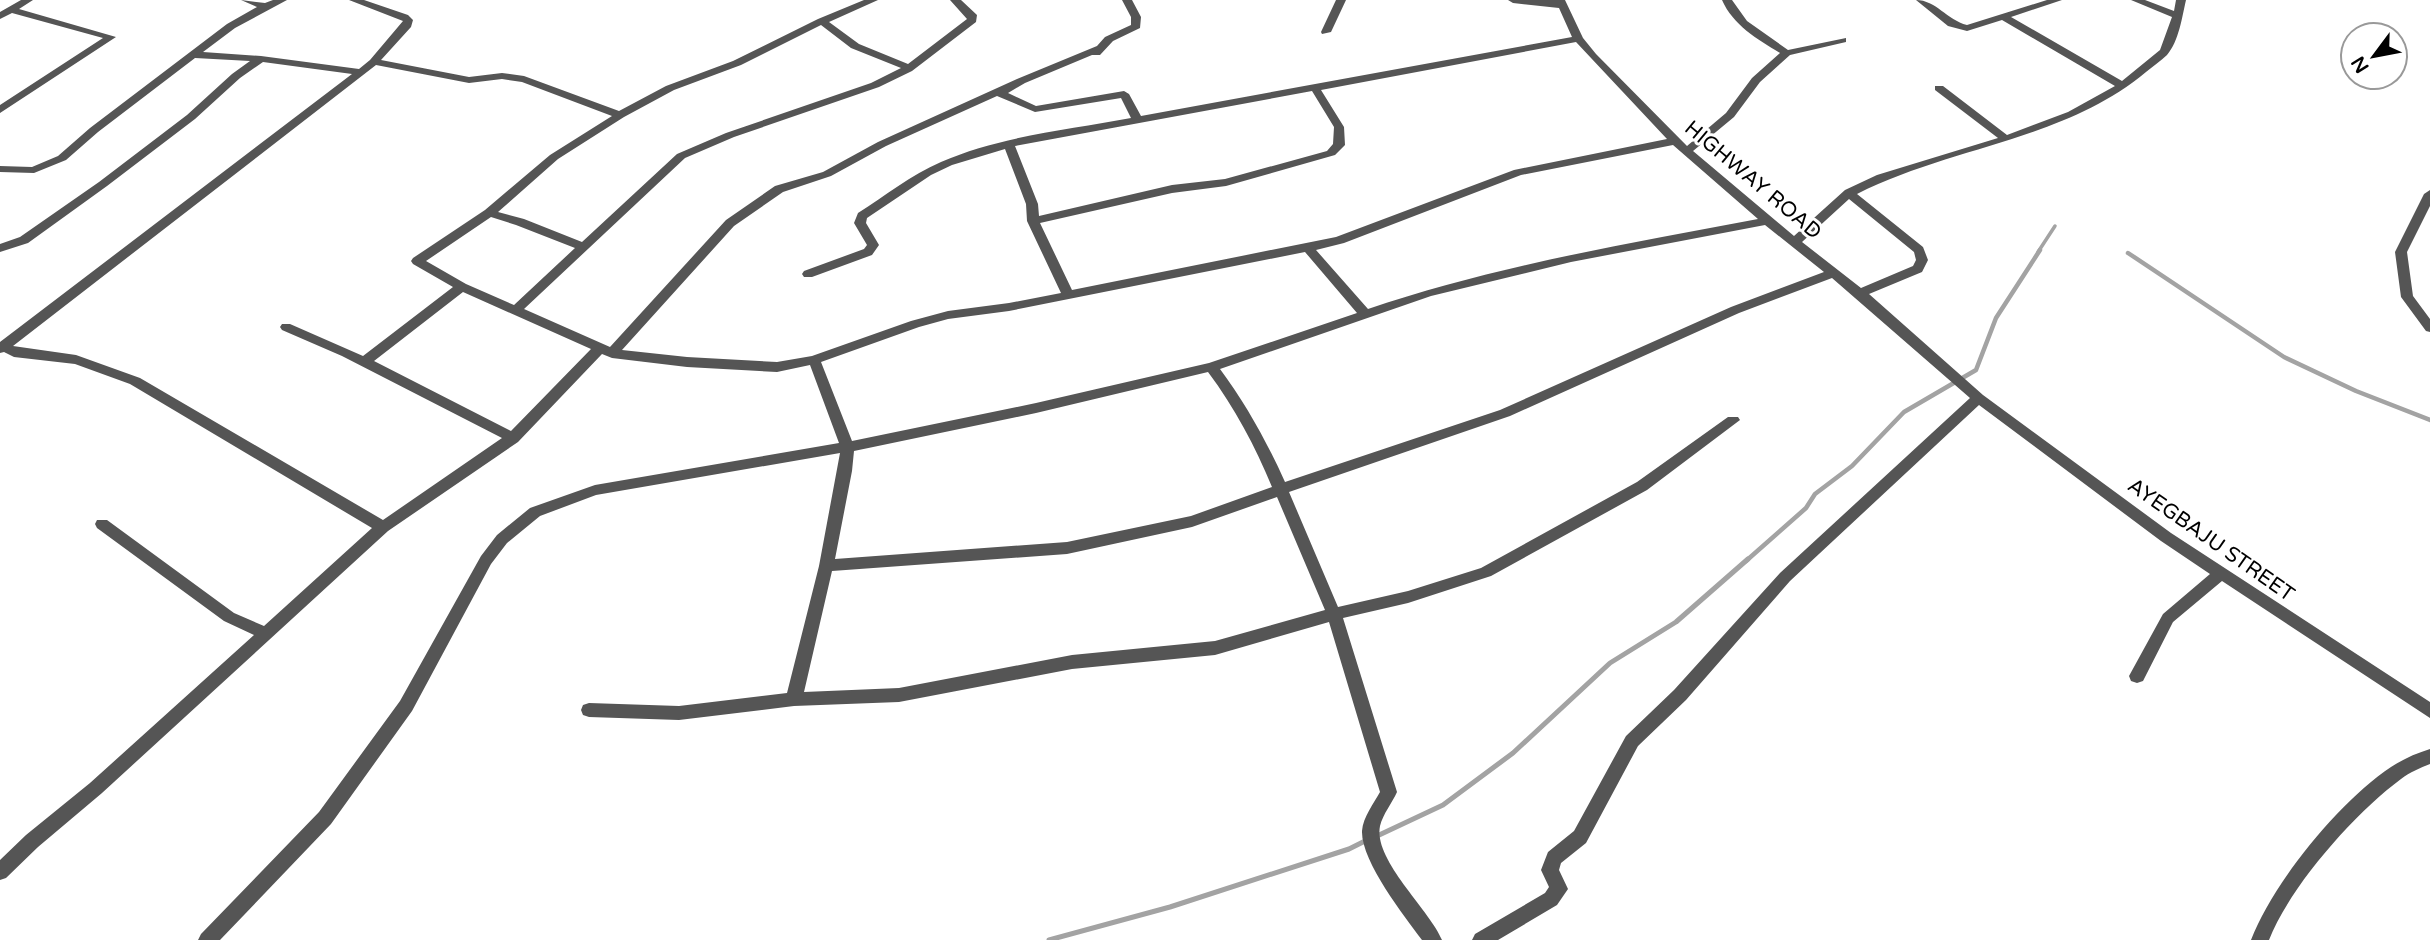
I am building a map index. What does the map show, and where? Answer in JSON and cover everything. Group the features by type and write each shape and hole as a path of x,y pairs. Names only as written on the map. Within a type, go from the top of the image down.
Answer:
{"street":[{"path":"0,16 28,0"},
{"path":"246,0 265,6"},
{"path":"0,169 34,170 62,158 94,130 193,55 265,6 282,0"},
{"path":"2,347 374,62 408,20 354,0"},
{"path":"873,0 822,21 737,63 670,88 620,115 554,158 489,214 417,261 462,287 605,351 687,362 778,367 814,360 947,315 1009,307 1340,240 1518,172 1675,141"},
{"path":"516,310 681,156 730,135 874,85 908,69 972,20 973,16 955,0"},
{"path":"1127,0 1136,17 1136,26 1110,39 1097,52 999,93 1035,109 1124,94 1137,120"},
{"path":"1326,32 1341,0"},
{"path":"1513,0 1560,2"},
{"path":"1727,0 1729,7 1744,23 1786,52"},
{"path":"1921,0 1959,28 1967,28 2057,0"},
{"path":"2136,0 2178,16"},
{"path":"1794,242 1849,193 1881,177 2006,139 2073,114 2123,86 2164,52 2178,16 2181,0"},
{"name":"HIGHWAY ROAD","path":"1560,2 1578,39 1608,74 1675,141 1767,221 1835,272 1945,367"},
{"path":"0,110 111,37 12,10"},
{"path":"2002,16 2123,86"},
{"path":"822,21 855,46 902,63 908,69"},
{"path":"808,274 872,248 860,219 903,188 948,163 1009,144 1578,39"},
{"path":"1687,151 1730,115 1756,80 1786,52 1842,40"},
{"path":"0,872 383,527 513,438 605,351 730,223 779,189 827,174 860,154 1021,80 1101,48"},
{"path":"193,55 261,59 361,72"},
{"path":"0,248 24,240 103,184 191,117 236,76 261,59"},
{"path":"374,62 469,80 502,76 524,79 620,115"},
{"path":"1939,88 2006,139"},
{"path":"1033,221 1172,189 1226,182 1331,153 1339,145 1339,127 1315,89"},
{"path":"1009,144 1032,204 1033,221 1068,294"},
{"path":"1849,193 1919,250 1922,260 1917,269 1860,293"},
{"path":"2430,194 2401,252 2407,297 2430,328"},
{"path":"489,214 520,222 583,247"},
{"path":"208,940 325,818 406,706 486,560 517,524 552,505 595,490 847,447 1036,408 1211,367 1428,293 1571,258 1767,221"},
{"path":"1308,248 1364,313"},
{"path":"825,566 1067,548 1192,521 1505,413 1735,310 1835,272"},
{"path":"364,362 462,287"},
{"path":"286,327 364,362 513,438"},
{"path":"2,347 15,352 76,360 135,381 383,527"},
{"path":"794,699 845,471 847,447 814,360"},
{"path":"1211,367 1242,411 1265,453 1334,614 1389,792 1371,839 1400,895 1433,940"},
{"name":"AYEGBAJU STREET","path":"1945,367 1977,397 2220,574 2430,711"},
{"path":"1480,940 1551,899 1559,889 1550,870 1554,858 1580,836 1632,741 1680,695 1785,577 1977,397"},
{"path":"589,710 678,713 794,699 899,695 1072,662 1215,648 1334,614 1408,597 1486,572 1642,486 1733,420"},
{"path":"103,524 229,617 265,633"},
{"path":"2137,676 2168,618 2220,574"},
{"path":"2260,940 2287,890 2332,832 2393,775 2430,756"}],"waterway":[{"path":"2038,252 2055,226"},
{"path":"1746,561 1806,508 1815,494 1852,466 1904,412 1976,370 1996,318 2040,250"},
{"path":"2128,253 2284,357 2356,391 2430,420"},
{"path":"1377,836 1443,805 1513,753 1610,663 1676,622 1748,559"},
{"path":"1049,940 1170,907 1349,849 1369,839"}]}
